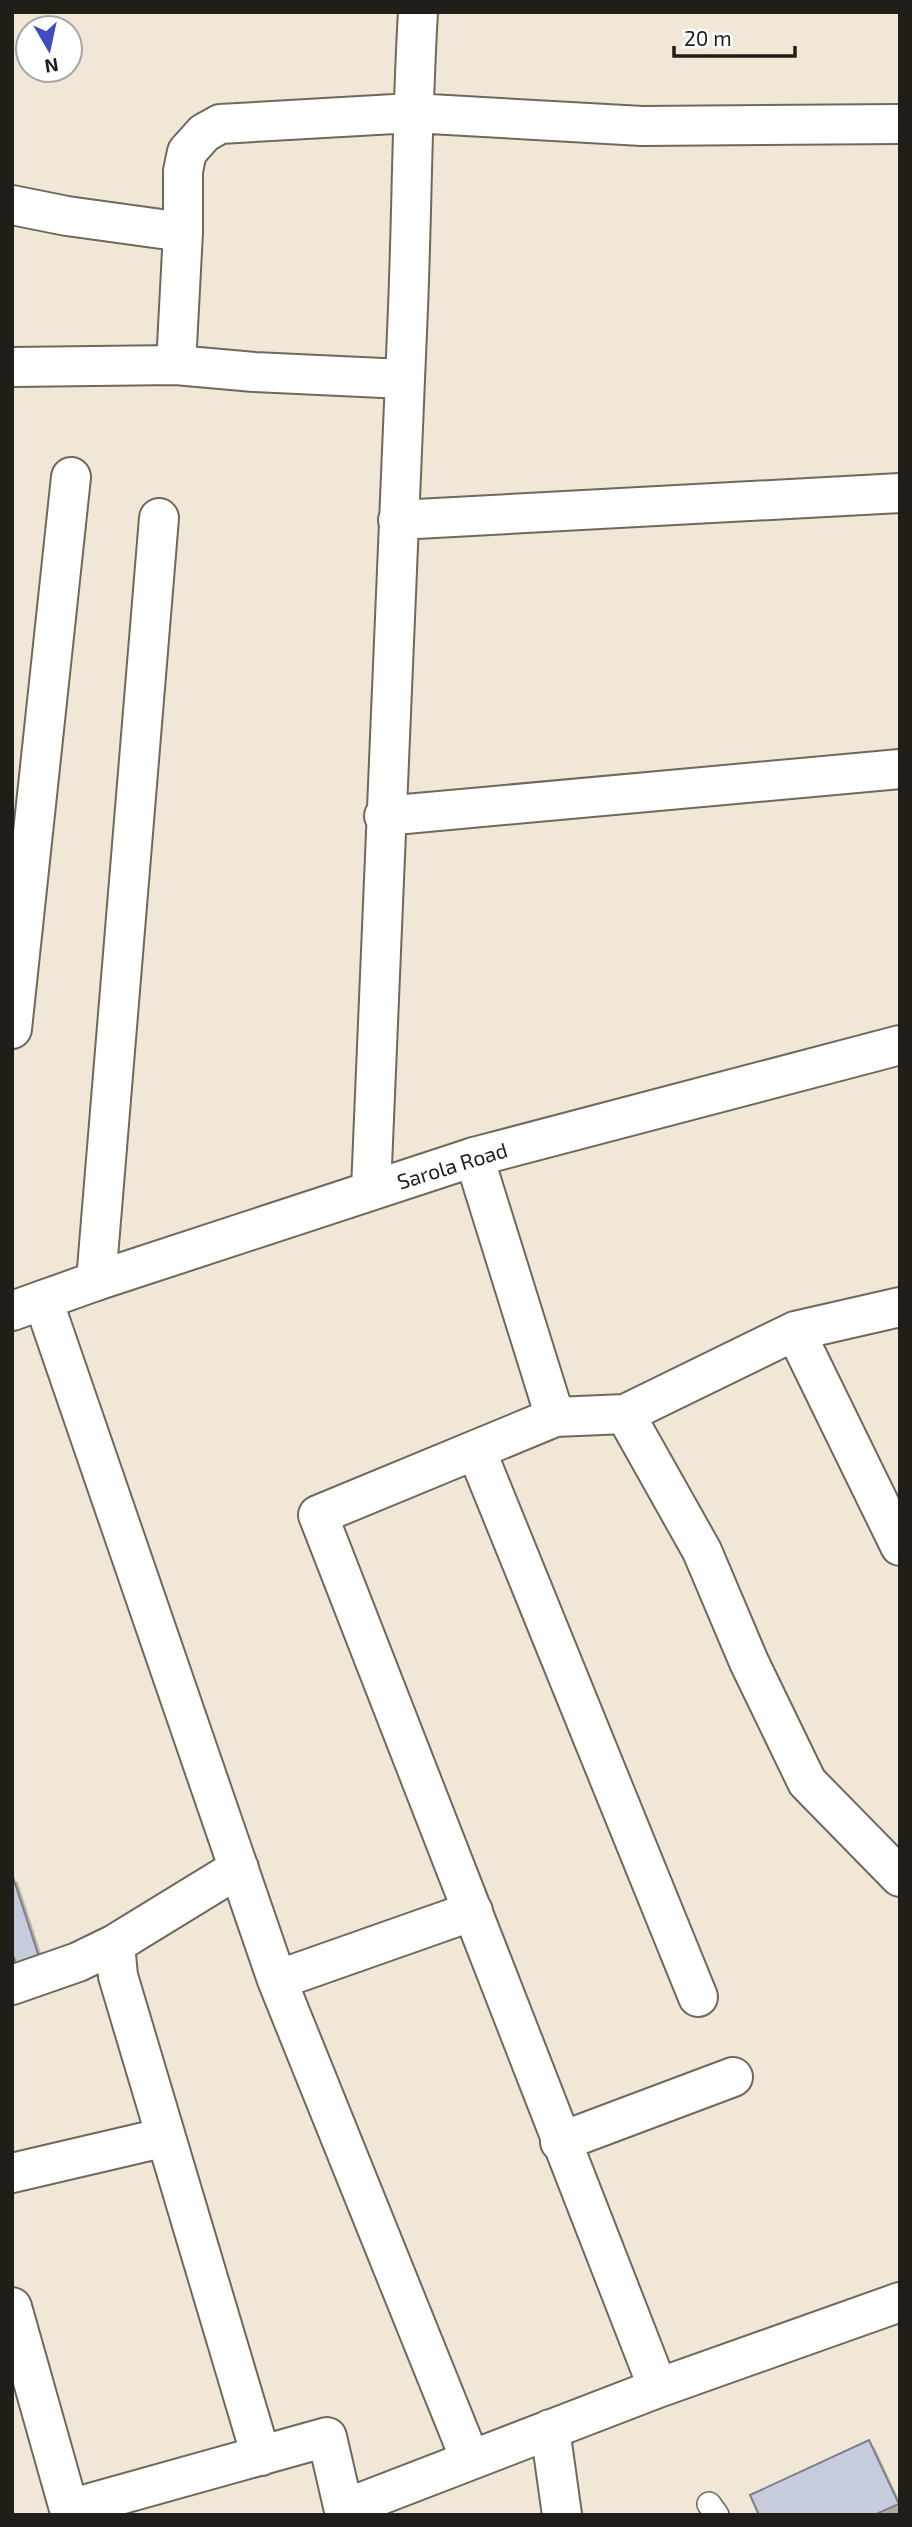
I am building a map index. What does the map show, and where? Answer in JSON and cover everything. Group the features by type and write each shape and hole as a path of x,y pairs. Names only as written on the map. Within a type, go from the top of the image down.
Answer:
{"street":[{"path":"371,1190 418,12"},
{"path":"176,365 183,232 183,171 187,152 204,133 220,124 412,113 642,126 900,124"},
{"path":"12,205 67,216 183,232"},
{"path":"12,367 176,365 254,372 404,379"},
{"path":"12,1029 71,477"},
{"path":"398,520 900,492"},
{"path":"96,1281 159,518"},
{"path":"384,816 900,769"},
{"name":"Sarola Road","path":"27,1306 474,1157 900,1045"},
{"path":"474,1157 555,1418"},
{"path":"27,1306 239,1868 277,1980 470,2459"},
{"path":"658,2388 318,1515 555,1418 625,1414 794,1331 900,1307"},
{"path":"794,1331 900,1546"},
{"path":"625,1414 702,1551 749,1662 807,1782 900,1877"},
{"path":"475,1450 698,1997"},
{"path":"12,1985 78,1962 115,1944 239,1868"},
{"path":"277,1980 472,1911"},
{"path":"115,1944 118,1976 261,2456"},
{"path":"561,2142 733,2077"},
{"path":"12,2173 166,2137"},
{"path":"12,2307 59,2512 114,2506 261,2456 327,2437 345,2512 470,2459 900,2301"},
{"path":"550,2429 562,2515"}],"building":[{"path":"12,1874 39,1957 16,1964 12,1952"},
{"path":"869,2440 899,2504 874,2515 759,2515 750,2495"}]}
